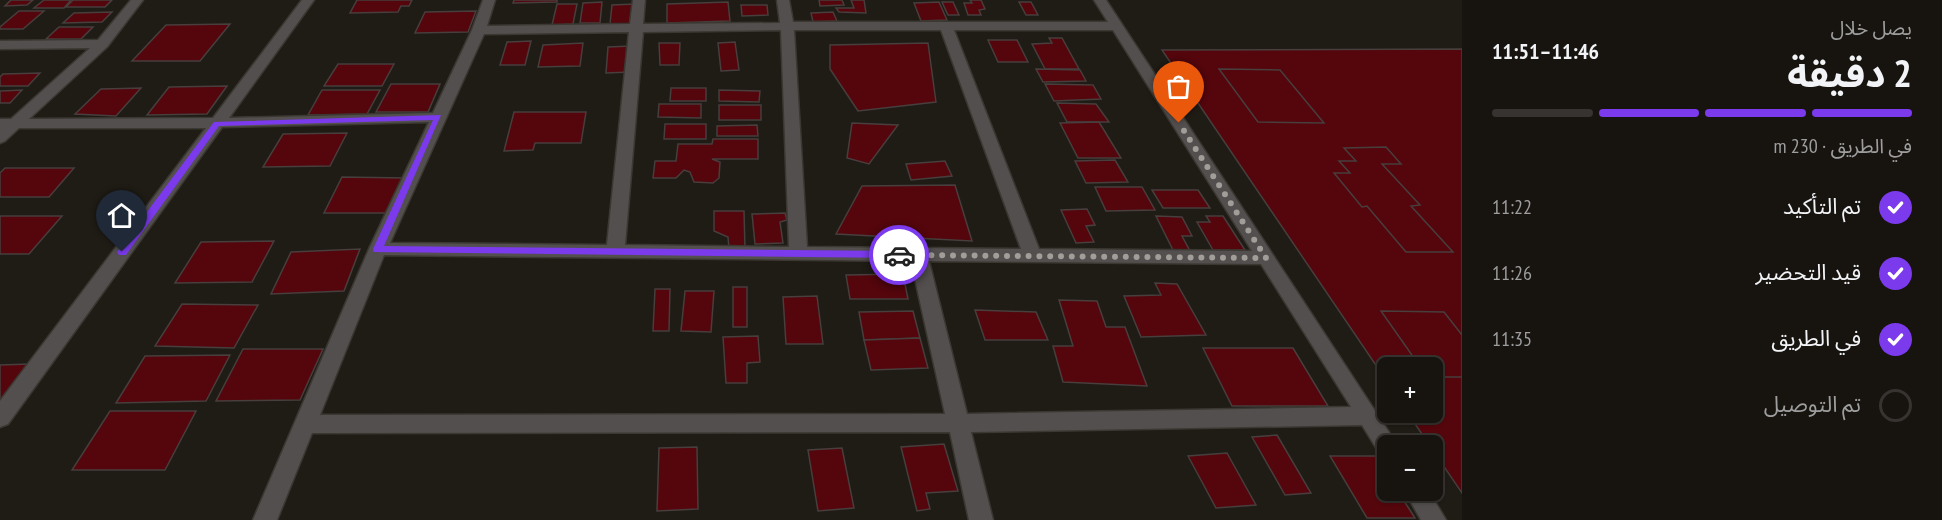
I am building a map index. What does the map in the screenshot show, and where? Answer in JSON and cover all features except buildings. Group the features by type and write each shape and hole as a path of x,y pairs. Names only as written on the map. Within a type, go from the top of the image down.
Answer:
{"street":[{"path":"0,138 8,124 102,44 137,0"},
{"path":"0,418 308,0"},
{"path":"265,520 378,249 480,30 489,0"},
{"path":"615,253 639,0"},
{"path":"783,0 787,27 798,254"},
{"path":"1100,0 1380,435"},
{"path":"480,30 946,25 1117,26"},
{"path":"946,25 1032,255"},
{"path":"0,45 102,44"},
{"path":"8,124 217,123 438,117"},
{"path":"378,249 1266,258"},
{"path":"919,255 981,520"},
{"path":"305,424 959,423 1368,416"},
{"path":"1422,501 1434,520"}],"way so far":[{"path":"899,255 1266,258 1179,123"}],"route":[{"path":"122,252 217,123 438,117 378,249 899,255"}]}
